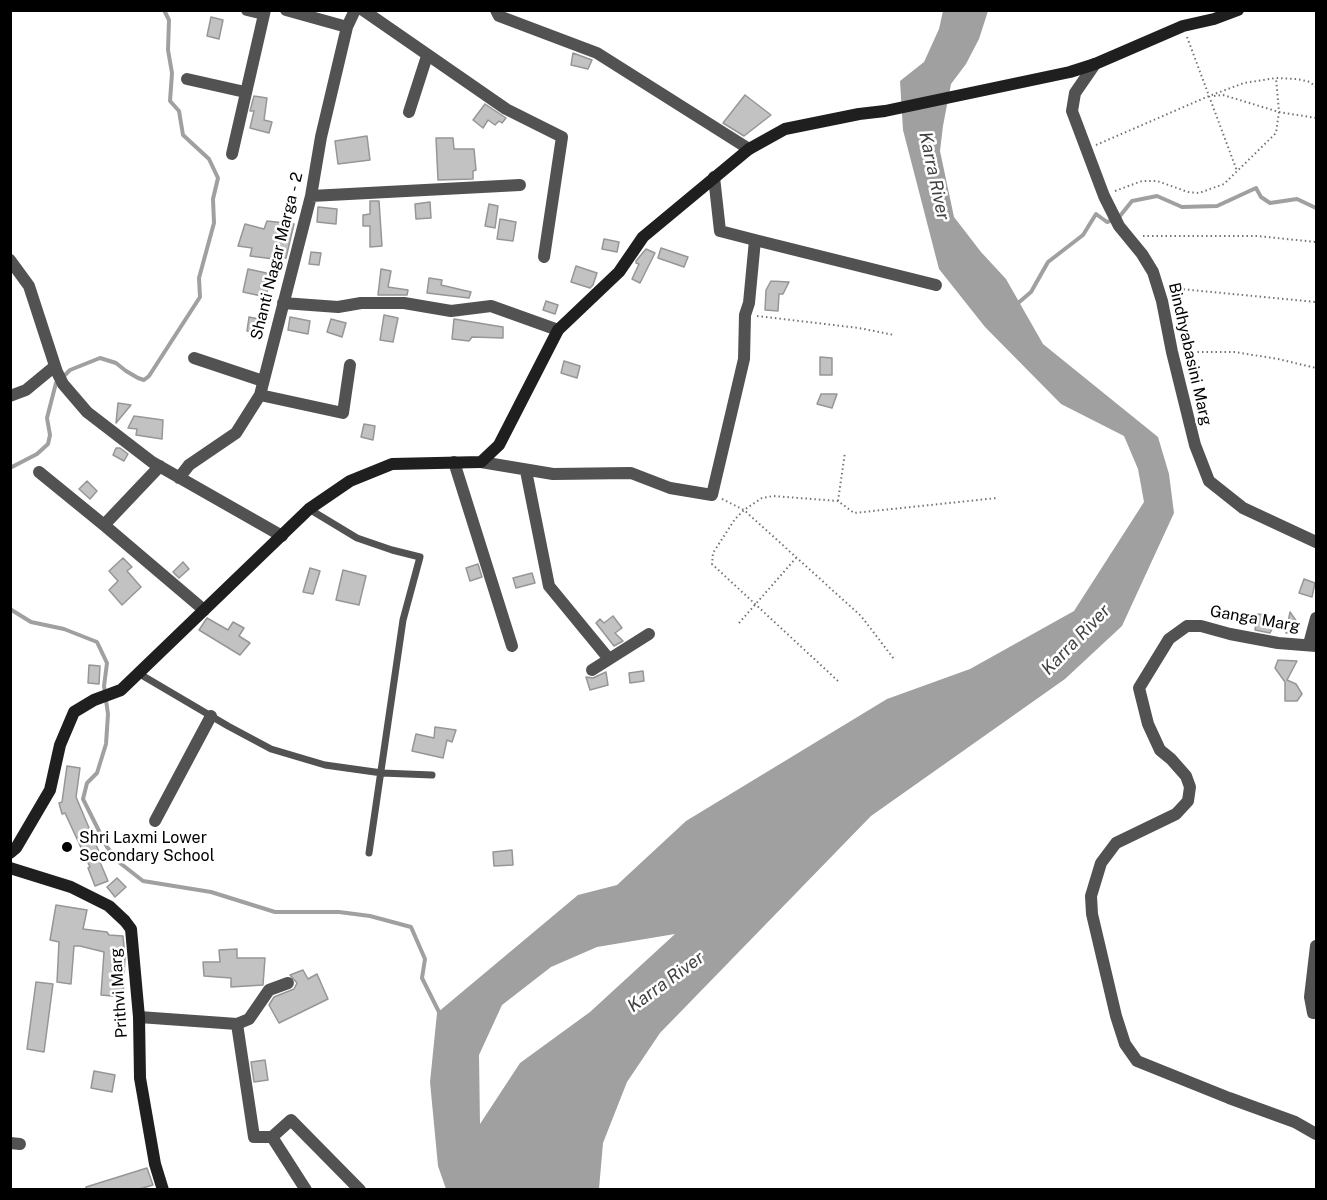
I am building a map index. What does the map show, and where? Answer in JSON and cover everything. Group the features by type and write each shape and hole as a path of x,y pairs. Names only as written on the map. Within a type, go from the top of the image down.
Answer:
{"main road":[{"path":"10,853 16,848 50,790 60,745 74,712 94,700 121,690 309,510 350,481 392,464 481,462 499,445 558,330 618,272 643,237 749,150 785,129 885,111 1070,72 1095,64 1183,26 1214,19 1238,10"},
{"name":"Prithvi Marg","path":"10,868 71,888 109,906 126,921 131,929 139,1017 140,1078 155,1164 163,1190"}],"street":[{"path":"232,154 264,12 247,10"},
{"path":"286,10 347,27"},
{"name":"Shanti Nagar Marga - 2","path":"179,478 189,465 236,433 260,394 311,196 321,137 347,27 355,10"},
{"path":"363,10 507,109 562,137 544,257"},
{"path":"496,10 499,16 597,53 749,150"},
{"path":"409,112 427,56"},
{"name":"Bindhyabasini Marg","path":"1095,64 1075,93 1072,111 1085,149 1119,226 1142,254 1153,272 1195,445 1209,481 1243,508 1317,542"},
{"path":"187,78 245,92"},
{"path":"714,177 720,231 936,285"},
{"path":"311,196 520,184"},
{"path":"481,462 553,474 631,473 670,488 712,495 744,359 754,240"},
{"path":"10,260 29,286 63,384 87,412 152,462 282,536"},
{"path":"283,303 338,307 361,303 404,303 451,311 491,306 558,330"},
{"path":"194,358 263,381"},
{"path":"260,394 343,413 350,365"},
{"path":"10,396 26,390 55,366"},
{"path":"454,462 512,646"},
{"path":"104,525 160,466"},
{"path":"526,471 549,586 609,659"},
{"path":"39,472 204,610"},
{"path":"1313,645 1317,618"},
{"name":"Ganga Marg","path":"1313,645 1278,643 1201,626 1187,626 1169,639 1139,688 1148,724 1160,750 1186,776 1190,787 1188,801 1176,814 1116,843 1101,864 1091,896 1092,914 1116,1016 1125,1044 1137,1061 1295,1122 1317,1134"},
{"path":"592,670 649,634"},
{"path":"155,821 211,716"},
{"path":"1317,946 1310,997 1313,1013 1317,1013"},
{"path":"139,1017 237,1024 249,1018 269,990 288,983"},
{"path":"237,1024 254,1137 272,1137 291,1119 360,1190"},
{"path":"272,1137 306,1190"}],"lane":[{"path":"309,510 357,538 392,550 420,556 403,620 369,853"},
{"path":"138,673 271,748 325,765 382,773 432,775"}],"path":[{"path":"1183,26 1237,171"},
{"path":"1104,195 1142,182 1157,181 1188,192 1199,193 1224,184 1276,133 1279,112 1276,78"},
{"path":"1085,149 1209,96 1244,84 1276,78 1297,79 1310,82 1317,87"},
{"path":"1209,96 1223,95 1279,112 1317,118"},
{"path":"1128,236 1257,236 1317,243"},
{"path":"1158,287 1237,292 1317,302"},
{"path":"746,315 859,328 894,335"},
{"path":"1172,352 1235,352 1317,368"},
{"path":"838,501 845,452"},
{"path":"712,495 744,510 861,616 894,659"},
{"path":"838,681 712,564 713,553 735,519 762,498 773,496 838,501 854,513 997,498"},
{"path":"739,623 796,558"}],"water":[{"name":"Karra River","path":"943,11 988,11 979,39 966,64 951,84 943,126 940,151 954,217 981,252 1006,279 1043,344 1158,437 1169,474 1174,513 1122,626 1065,679 871,816 660,1033 627,1082 603,1143 599,1189 446,1189 438,1166 430,1082 437,1013 578,895 617,885 686,821 887,699 970,669 1074,611 1144,502 1138,469 1124,436 1061,404 985,327 939,269 903,130 900,81 924,62 939,29","holes":["675,934 590,1012 520,1063 480,1124 479,1055 502,1005 551,967 597,947"]}],"building":[{"path":"211,17 223,20 219,39 207,36"},
{"path":"573,53 592,60 588,69 571,65"},
{"path":"745,95 771,115 744,136 723,123"},
{"path":"254,96 267,98 264,120 272,122 269,133 250,128 254,111 250,111"},
{"path":"485,104 506,118 502,123 499,121 495,125 488,120 483,128 473,120"},
{"path":"367,136 370,160 338,164 335,141"},
{"path":"436,138 453,138 454,149 474,149 476,170 473,171 473,179 438,180"},
{"path":"370,201 379,201 382,246 370,247 370,226 363,226 363,215 370,214"},
{"path":"430,202 431,218 416,219 415,204"},
{"path":"489,204 498,206 495,228 485,226"},
{"path":"318,207 337,209 336,224 317,222"},
{"path":"500,219 516,222 513,241 497,239"},
{"path":"267,221 294,224 286,258 250,256 252,248 238,246 245,224 264,229"},
{"path":"604,239 619,242 617,252 602,249"},
{"path":"661,248 688,257 684,267 658,258"},
{"path":"646,249 655,253 640,283 632,279 639,264 636,261"},
{"path":"311,252 321,253 319,265 309,264"},
{"path":"576,266 597,273 590,288 571,282"},
{"path":"248,269 271,274 266,297 243,292"},
{"path":"381,269 391,271 388,287 408,290 407,295 378,295"},
{"path":"429,278 442,280 441,285 471,292 469,298 427,293"},
{"path":"771,281 789,282 783,294 779,294 778,311 765,310 766,290"},
{"path":"546,301 558,305 555,314 543,310"},
{"path":"384,315 398,318 393,342 380,340"},
{"path":"249,317 259,319 257,333 247,331"},
{"path":"290,317 310,321 308,334 288,330"},
{"path":"331,319 346,323 342,337 327,332"},
{"path":"454,319 503,327 503,338 472,337 469,341 452,339"},
{"path":"820,357 832,358 832,375 820,375"},
{"path":"564,361 580,366 577,378 561,373"},
{"path":"821,394 837,394 832,408 817,404"},
{"path":"118,403 131,405 116,423"},
{"path":"134,416 163,420 162,439 136,435 137,429 128,428"},
{"path":"364,424 375,426 373,440 361,437"},
{"path":"116,448 128,454 124,461 113,455"},
{"path":"87,481 97,491 90,499 79,489"},
{"path":"123,558 132,567 127,571 141,587 122,605 109,590 118,581 109,571"},
{"path":"183,562 189,569 179,578 173,572"},
{"path":"478,564 482,577 470,581 466,568"},
{"path":"310,568 320,571 313,594 303,592"},
{"path":"343,570 366,576 359,605 336,600"},
{"path":"532,573 535,583 516,588 513,578"},
{"path":"1304,579 1315,583 1312,597 1299,593"},
{"path":"1290,612 1299,625 1296,632 1286,633"},
{"path":"1258,614 1266,615 1275,623 1270,633 1255,630"},
{"path":"613,616 622,628 615,633 623,641 614,646 596,623 600,619 604,623"},
{"path":"207,618 228,630 233,622 244,628 239,636 250,643 240,655 199,630"},
{"path":"1278,660 1297,661 1287,680 1296,684 1302,694 1297,701 1285,701 1285,682 1275,668"},
{"path":"89,665 100,666 99,684 88,683"},
{"path":"643,671 644,681 630,683 629,673"},
{"path":"606,672 608,685 590,690 586,677 593,678"},
{"path":"435,727 456,730 452,742 447,740 443,758 412,751 416,734 434,738"},
{"path":"67,766 80,768 76,797 100,854 97,855 108,881 95,886 88,868 90,867 65,813 62,814 59,803 62,802"},
{"path":"512,850 513,865 494,866 493,852"},
{"path":"117,878 126,887 115,897 107,887"},
{"path":"56,905 87,910 83,929 123,936 125,957 123,997 101,995 104,952 80,946 74,946 71,984 57,982 59,942 50,940"},
{"path":"237,949 237,958 265,958 263,985 231,987 231,978 204,976 203,962 220,962 219,950"},
{"path":"303,970 308,979 317,974 328,999 279,1023 269,1005 274,997 294,989 297,983 290,975"},
{"path":"36,982 53,984 44,1052 27,1049"},
{"path":"265,1060 268,1080 254,1082 251,1062"},
{"path":"94,1071 115,1075 112,1092 91,1088"},
{"path":"147,1168 153,1185 136,1190 86,1190 86,1187"}],"waterway":[{"path":"65,375 70,370 100,358 116,363 144,380 149,376 200,297 199,278 214,223 213,199 218,178 209,159 183,135 179,111 170,101 172,73 168,50 169,20 164,10"},
{"path":"1120,216 1132,201 1157,196 1182,207 1217,206 1256,188 1261,197 1270,203 1297,199 1316,208"},
{"path":"1017,304 1031,292 1048,262 1083,235 1096,214 1107,222 1110,221"},
{"path":"10,468 37,454 48,444 50,435 47,418 56,383"},
{"path":"10,609 31,622 64,629 97,642 107,663 104,686 108,714 106,744 97,773 87,783 83,799 107,847 120,863 143,881 211,892 275,912 339,912 370,916 411,927 425,959 422,978 440,1014"}],"place":[{"name":"Shri Laxmi Lower Secondary School","path":"67,847"}]}
